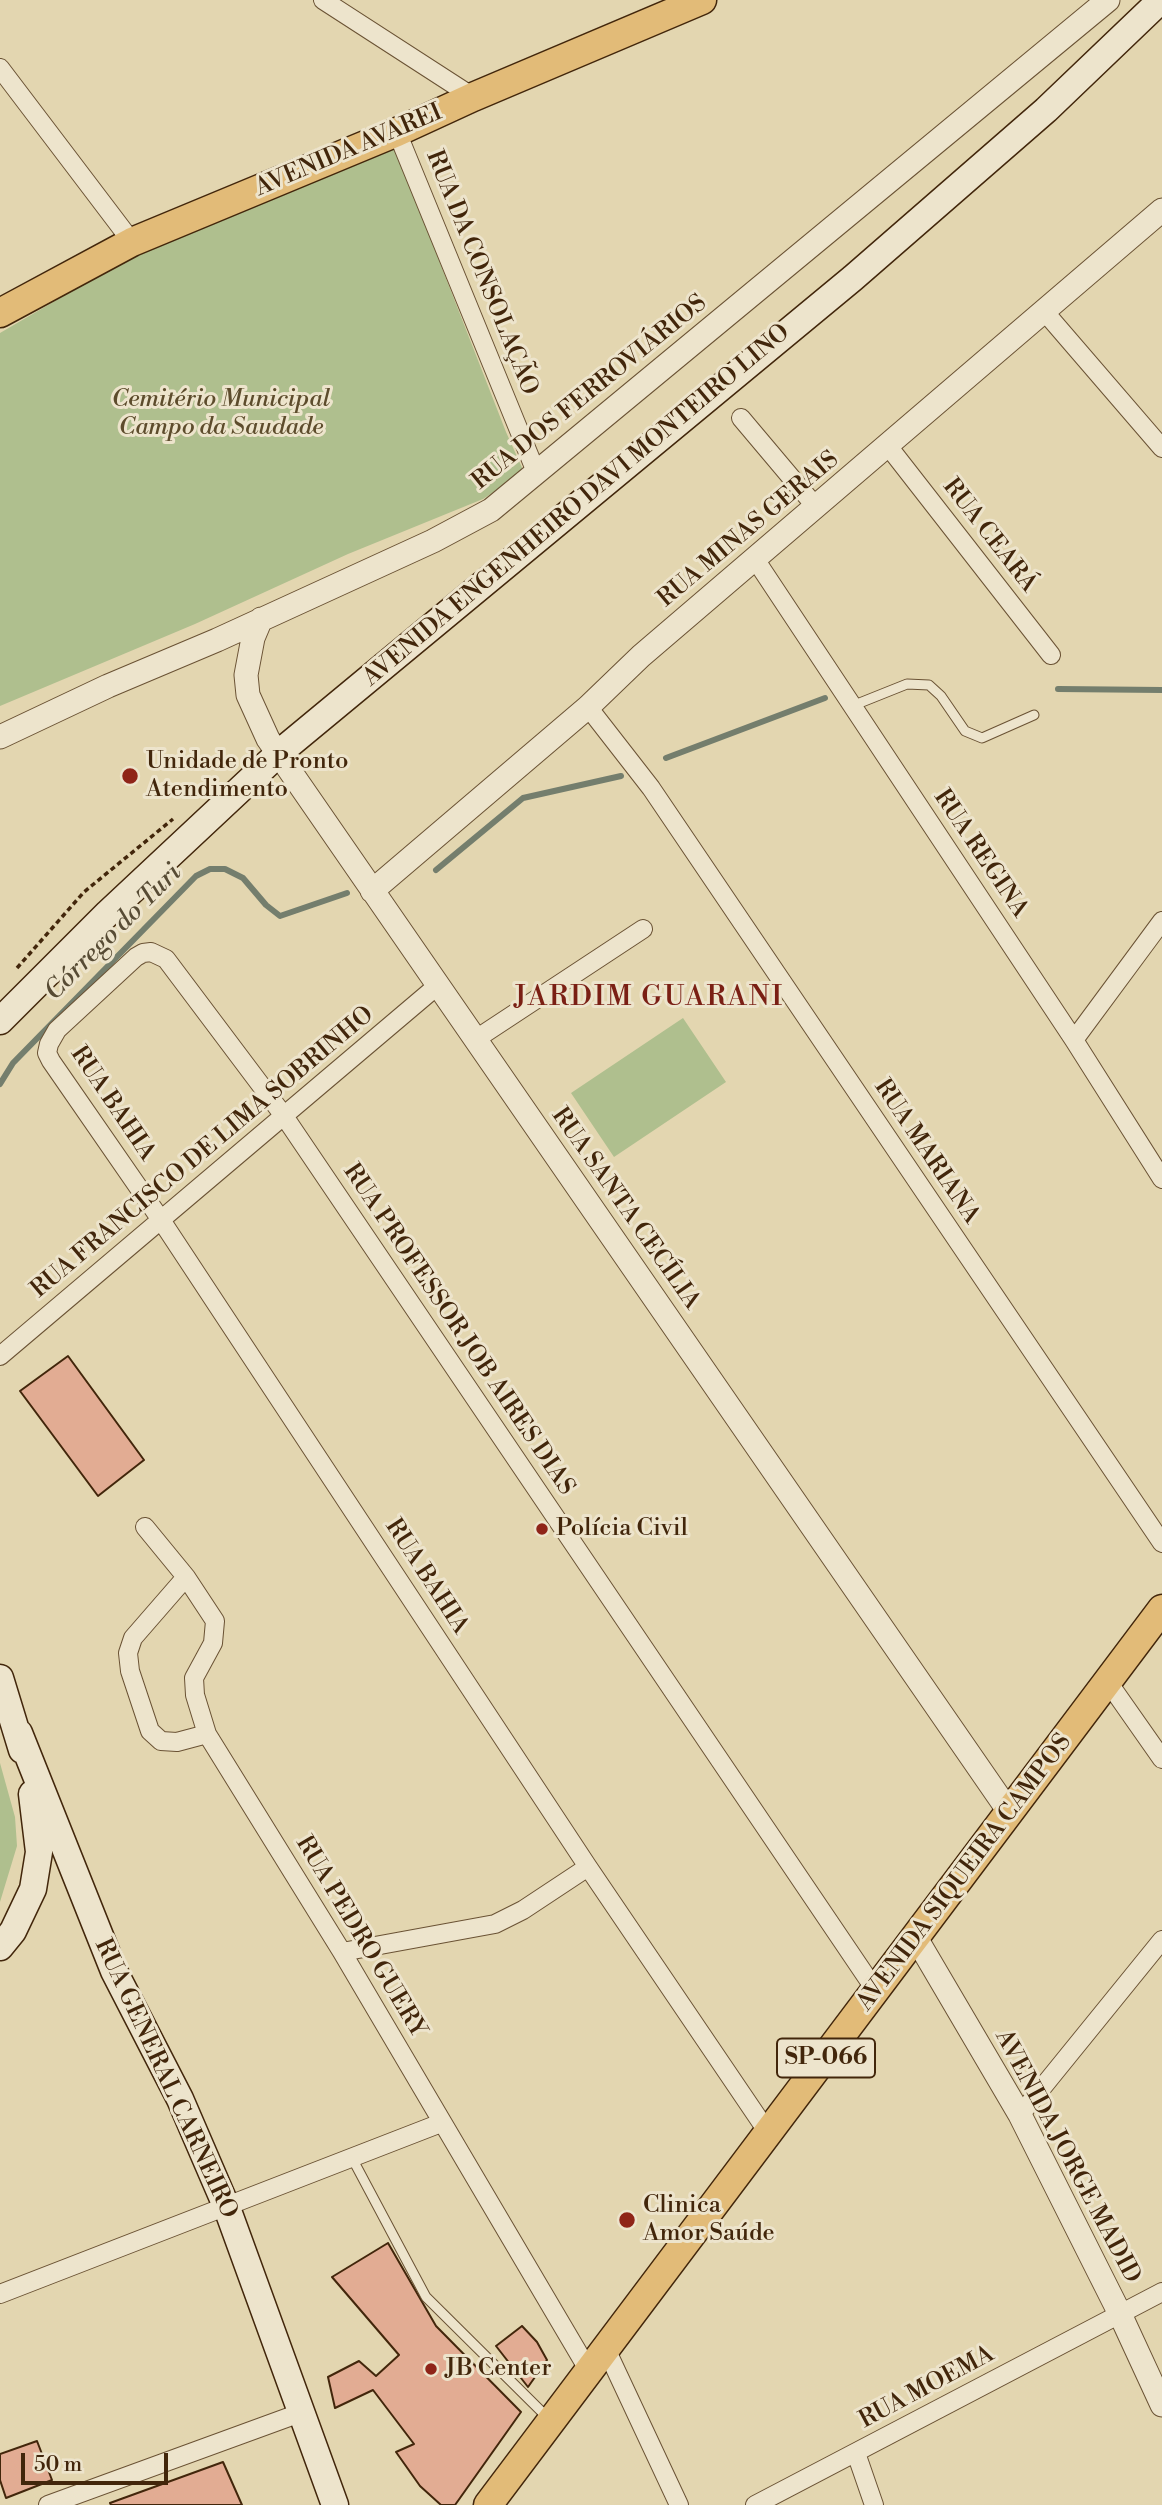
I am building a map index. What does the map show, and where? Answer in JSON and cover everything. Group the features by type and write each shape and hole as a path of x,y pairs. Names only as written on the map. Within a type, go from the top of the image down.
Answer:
{"main road":[{"name":"AVENIDA AVAREI","path":"0,313 132,242 397,132 702,0"},
{"name":"AVENIDA ENGENHEIRO DAVI MONTEIRO LINO","path":"0,1021 108,913 279,753 853,278 1046,110 1161,0"},
{"name":"AVENIDA SIQUEIRA CAMPOS","path":"488,2505 1162,1609"},
{"path":"0,1678 19,1733 36,1814 39,1852 33,1889 25,1911 0,1947"},
{"name":"RUA GENERAL CARNEIRO","path":"19,1733 114,1971 180,2099 227,2208 335,2505"}],"street":[{"name":"RUA DOS FERROVIÁRIOS","path":"0,737 433,541 491,510 1108,0"},
{"path":"334,3 473,97"},
{"path":"0,68 132,242"},
{"name":"RUA DA CONSOLAÇÃO","path":"397,132 536,472"},
{"name":"RUA MINAS GERAIS","path":"372,891 588,707 641,656 1162,210"},
{"path":"1044,311 1162,448"},
{"path":"741,418 816,507"},
{"name":"RUA CEARÁ","path":"888,446 1051,655"},
{"name":"RUA REGINA","path":"755,559 1074,1040 1162,1179"},
{"name":"RUA SANTA CECÍLIA","path":"261,620 248,657 246,675 248,695 257,720 437,986 477,1039 1010,1813"},
{"name":"RUA MARIANA","path":"588,707 651,788 1162,1542"},
{"path":"1074,1040 1162,920"},
{"path":"477,1039 643,929"},
{"name":"RUA BAHIA","path":"150,952 136,957 57,1030 47,1053 162,1220 588,1867 769,2134"},
{"name":"RUA PROFESSOR JOB AIRES DIAS","path":"150,952 166,959 284,1116 876,1992"},
{"name":"RUA FRANCISCO DE LIMA SOBRINHO","path":"0,1356 437,986"},
{"name":"RUA PEDRO GUERY","path":"145,1527 186,1577 215,1621 213,1643 194,1678 195,1695 206,1734 342,1952 589,2371"},
{"path":"186,1577 133,1638 128,1653 130,1671 150,1731 162,1741 177,1742 206,1734"},
{"path":"1108,1682 1162,1759"},
{"path":"342,1952 495,1924 523,1910 588,1867"},
{"name":"AVENIDA JORGE MADID","path":"916,1938 1020,2116 1120,2314 1162,2405"},
{"path":"1020,2116 1162,1940"},
{"path":"0,2294 441,2123"},
{"name":"RUA MOEMA","path":"755,2505 1162,2292"},
{"path":"606,2349 679,2505"},
{"path":"48,2505 300,2413"},
{"path":"856,2453 874,2505"}],"lane":[{"path":"852,706 908,684 929,685 941,696 965,731 982,738 1034,715"},
{"path":"352,2158 426,2297 551,2421"}],"green space":[{"name":"Cemitério Municipal Campo da Saudade","path":"394,145 524,472 483,499 348,554 195,624 0,706 0,333 134,255"},
{"path":"683,1018 726,1082 614,1157 571,1093"},
{"path":"0,1763 15,1817 17,1846 0,1902"}],"building":[{"path":"68,1356 144,1460 98,1496 20,1391"},
{"name":"JB Center","path":"388,2243 436,2326 521,2412 455,2505 441,2505 420,2486 396,2452 414,2444 373,2390 335,2408 328,2377 359,2361 376,2376 399,2355 332,2277"},
{"path":"522,2326 537,2342 547,2360 528,2387 496,2346"},
{"path":"37,2441 52,2480 6,2498 0,2480 0,2454"},
{"path":"223,2462 242,2505 110,2503"}],"waterway":[{"name":"Córrego do Turi","path":"1058,689 1162,690"},
{"name":"Córrego do Turi","path":"666,758 825,698"},
{"name":"Córrego do Turi","path":"436,870 523,798 621,776"},
{"name":"Córrego do Turi","path":"0,1084 13,1063 196,876 210,869 225,869 243,878 266,905 280,916 347,893"}],"place":[{"name":"Unidade de Pronto Atendimento","path":"130,776"},
{"name":"Polícia Civil","path":"542,1529"},
{"name":"Clinica Amor Saúde","path":"627,2220"},
{"name":"JB Center","path":"431,2369"}],"district":[{"name":"JARDIM GUARANI","path":"649,998"}]}
